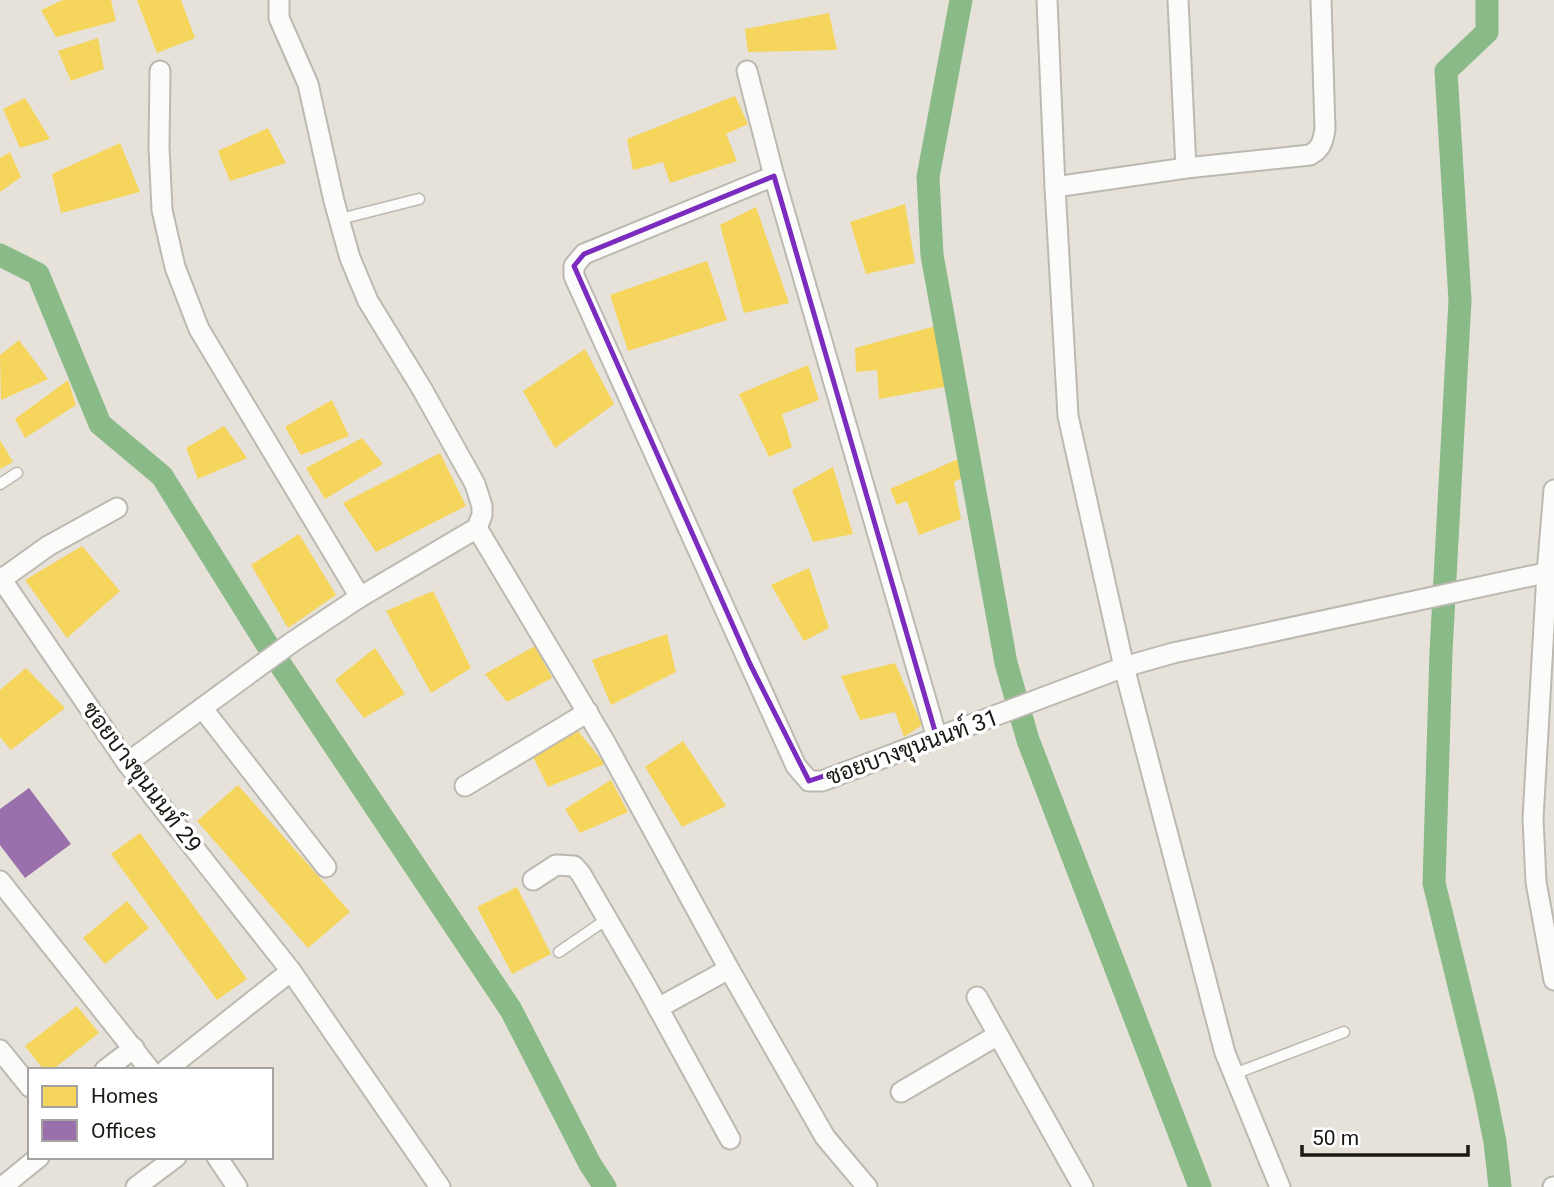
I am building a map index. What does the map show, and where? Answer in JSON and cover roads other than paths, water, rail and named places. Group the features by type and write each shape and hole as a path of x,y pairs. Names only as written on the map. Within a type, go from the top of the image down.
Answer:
{"street":[{"path":"127,764 291,643 360,597 477,528 482,515 475,484 422,389 368,301 350,258 308,83 279,18 279,0"},
{"path":"1048,0 1068,416 1124,667 1225,1053 1280,1187"},
{"path":"1178,0 1186,168"},
{"path":"1055,187 1186,168 1310,155 1318,150 1323,142 1325,129 1321,0"},
{"path":"160,71 162,211 175,268 199,329 360,597"},
{"path":"747,71 774,176 937,738"},
{"name":"ซอยบางขุนนนท์ 31","path":"774,176 584,254 577,259 574,276 786,743 804,777 809,781 822,781 1124,667 1172,653 1550,572"},
{"path":"1554,490 1533,819 1536,882 1554,980"},
{"path":"1,578 48,546 117,509"},
{"path":"477,528 588,712 825,1137 867,1187"},
{"name":"ซอยบางขุนนนท์ 29","path":"1,578 127,764 291,971 440,1187"},
{"path":"203,709 326,867"},
{"path":"465,786 588,712"},
{"path":"533,880 556,865 574,866 581,874 730,1139"},
{"path":"0,881 149,1068"},
{"path":"658,1008 729,969"},
{"path":"169,1068 291,971"},
{"path":"977,997 1083,1187"},
{"path":"901,1092 998,1035"},
{"path":"108,1068 134,1048"},
{"path":"0,1050 28,1085"},
{"path":"2,1187 37,1159"},
{"path":"136,1187 153,1180 174,1159"},
{"path":"218,1159 237,1187"}],"lane":[{"path":"340,219 419,199"},
{"path":"0,484 18,473"},
{"path":"559,952 607,919"},
{"path":"1234,1074 1344,1032"}],"waterway":[{"path":"961,0 928,177 932,255 1006,663 1028,740 1200,1187"},
{"path":"1487,0 1487,32 1446,71 1460,300 1441,652 1434,883 1485,1092 1500,1187"},
{"path":"0,255 38,274 100,424 162,476 268,646 511,1010 590,1164 605,1187"}]}
